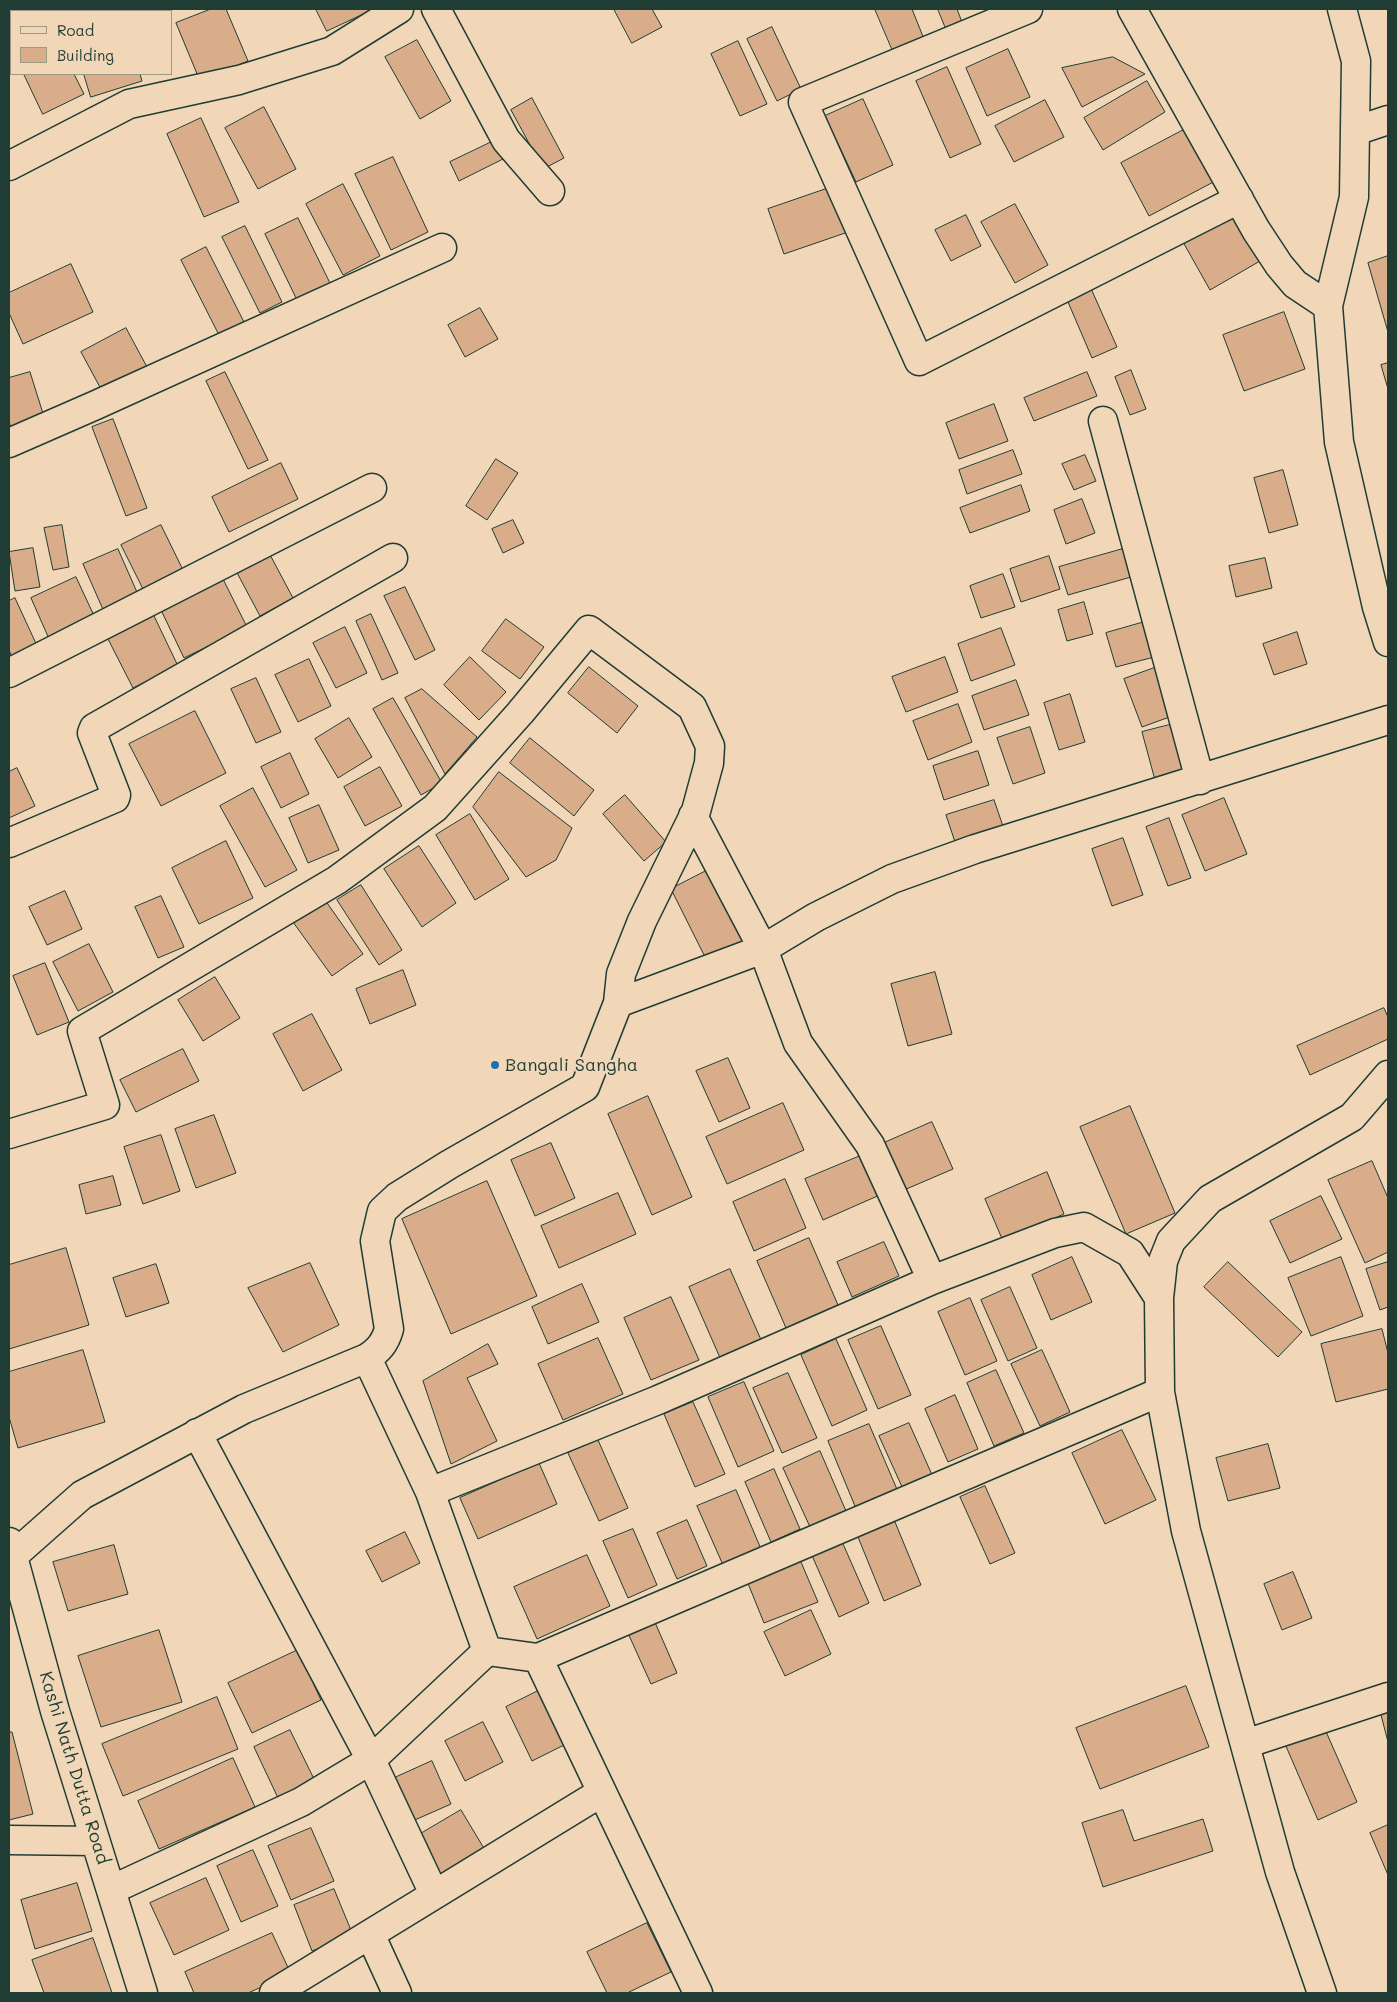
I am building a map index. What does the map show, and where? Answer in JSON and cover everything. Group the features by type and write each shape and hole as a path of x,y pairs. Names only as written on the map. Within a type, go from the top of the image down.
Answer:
{"street":[{"path":"9,166 128,104 239,80 332,51 399,9"},
{"path":"436,9 506,140 550,191"},
{"path":"1028,9 803,102 919,361 1239,200"},
{"path":"1132,9 1256,230 1295,284 1328,306"},
{"path":"1342,9 1356,61 1354,197 1328,306 1339,442 1377,607 1388,642"},
{"path":"1355,130 1388,120"},
{"path":"9,443 442,248"},
{"path":"1103,421 1200,780"},
{"path":"9,673 372,488"},
{"path":"9,843 115,798 116,795 92,733 94,728 393,558"},
{"path":"9,1134 105,1105 82,1031 337,880 434,808 520,713 589,630 692,707 710,746 709,763 693,816 642,921 621,974 618,1003 585,1087 450,1164 397,1197 382,1211 375,1241 389,1329 386,1340 382,1345 367,1358 244,1408 82,1495 11,1549"},
{"path":"618,1003 763,949 816,917 892,880 975,849 1388,720"},
{"path":"693,816 763,949 798,1043 870,1145 932,1280"},
{"path":"1322,1993 1280,1872 1186,1531 1160,1392 1159,1298 1163,1261 1171,1241 1210,1199 1352,1117 1388,1075"},
{"path":"430,1492 658,1400 932,1280 1055,1233 1084,1227 1130,1253 1159,1298"},
{"path":"367,1358 430,1492 487,1651"},
{"path":"487,1651 538,1658 1160,1392"},
{"path":"197,1433 371,1760 434,1894"},
{"name":"Kashi Nath Dutta Road","path":"11,1549 55,1711 143,1993"},
{"path":"111,1890 301,1802 371,1760 487,1651"},
{"path":"538,1658 698,1993"},
{"path":"1245,1744 1388,1697"},
{"path":"274,1993 602,1792"},
{"path":"9,1840 95,1841"},
{"path":"370,1934 397,1993"}],"building":[{"path":"9,9 44,10 10,10 10,46"},
{"path":"211,9 226,9 248,61 200,81 176,23"},
{"path":"316,9 374,9 327,31"},
{"path":"614,9 652,9 662,27 632,43"},
{"path":"875,9 912,9 924,39 893,51"},
{"path":"938,9 957,9 963,25 947,31"},
{"path":"772,27 801,89 777,101 747,39"},
{"path":"417,40 451,101 420,119 385,57"},
{"path":"738,41 767,104 740,116 711,54"},
{"path":"1008,49 1030,97 987,116 966,68"},
{"path":"1113,57 1145,74 1082,107 1062,68"},
{"path":"947,67 981,144 950,158 916,81"},
{"path":"24,75 74,75 84,94 43,114"},
{"path":"84,75 140,75 142,81 91,97"},
{"path":"1147,81 1165,112 1103,150 1084,118"},
{"path":"532,98 564,158 543,169 511,110"},
{"path":"863,99 893,165 856,182 825,116"},
{"path":"1045,100 1064,137 1014,162 995,126"},
{"path":"264,107 296,169 258,189 225,128"},
{"path":"201,118 239,202 204,217 167,134"},
{"path":"1193,125 1221,178 1149,216 1121,163"},
{"path":"500,138 509,156 459,181 450,162"},
{"path":"393,157 428,232 391,250 355,174"},
{"path":"343,184 380,256 343,275 306,204"},
{"path":"832,187 848,232 784,254 768,209"},
{"path":"1015,204 1048,265 1015,283 981,222"},
{"path":"1233,214 1260,261 1210,290 1183,242"},
{"path":"966,215 981,246 951,261 935,230"},
{"path":"298,218 330,283 297,300 265,234"},
{"path":"245,226 282,302 260,313 222,237"},
{"path":"206,247 245,324 220,337 181,260"},
{"path":"1388,256 1388,332 1368,263"},
{"path":"71,264 93,312 23,344 9,313 9,293"},
{"path":"1089,284 1117,347 1092,358 1065,295"},
{"path":"480,308 498,339 465,357 448,325"},
{"path":"1284,312 1305,369 1244,391 1223,335"},
{"path":"126,328 147,367 102,391 81,352"},
{"path":"1388,363 1388,389 1381,365"},
{"path":"1131,370 1146,409 1130,415 1115,377"},
{"path":"30,372 45,420 11,429 9,421 9,378"},
{"path":"225,372 268,460 248,469 206,381"},
{"path":"1087,372 1097,396 1034,421 1024,398"},
{"path":"994,404 1008,441 959,459 946,423"},
{"path":"113,419 147,508 126,516 92,427"},
{"path":"1013,450 1022,474 967,494 959,470"},
{"path":"1085,455 1096,481 1074,490 1062,464"},
{"path":"496,459 518,473 487,520 466,506"},
{"path":"281,463 298,499 229,532 212,497"},
{"path":"1283,470 1298,525 1269,533 1254,478"},
{"path":"1021,485 1030,511 970,533 960,508"},
{"path":"1082,499 1095,533 1066,544 1054,510"},
{"path":"513,520 524,543 503,553 492,529"},
{"path":"62,525 69,567 53,570 44,528"},
{"path":"161,525 184,572 144,591 121,545"},
{"path":"1130,547 1138,575 1068,595 1059,567"},
{"path":"33,548 40,587 15,591 9,552"},
{"path":"118,549 140,599 105,614 83,564"},
{"path":"268,551 293,598 260,616 235,569"},
{"path":"1049,556 1060,589 1021,602 1010,569"},
{"path":"1265,558 1272,588 1236,597 1229,566"},
{"path":"1003,574 1015,607 981,618 970,586"},
{"path":"76,577 96,620 50,641 31,598"},
{"path":"223,579 247,627 184,658 161,610"},
{"path":"405,587 435,650 415,660 384,596"},
{"path":"15,598 39,650 14,662 9,650 9,601"},
{"path":"1084,602 1093,634 1067,641 1058,610"},
{"path":"371,614 398,673 382,680 356,621"},
{"path":"154,616 178,666 133,688 108,639"},
{"path":"506,619 544,647 520,679 482,651"},
{"path":"1148,621 1158,656 1116,667 1106,633"},
{"path":"345,627 367,673 336,688 313,643"},
{"path":"1001,628 1015,665 971,681 958,644"},
{"path":"1297,632 1307,664 1274,675 1263,644"},
{"path":"470,657 506,692 479,720 444,685"},
{"path":"945,657 958,692 906,712 892,677"},
{"path":"309,659 331,706 298,722 275,675"},
{"path":"589,667 638,706 617,733 568,693"},
{"path":"1157,667 1175,715 1142,727 1124,679"},
{"path":"256,678 281,732 256,743 231,689"},
{"path":"1016,680 1029,715 984,730 972,696"},
{"path":"422,689 477,737 445,774 405,698"},
{"path":"1070,694 1085,742 1059,750 1044,703"},
{"path":"393,698 442,783 421,795 373,709"},
{"path":"958,704 972,742 928,760 913,721"},
{"path":"195,711 226,773 161,806 129,744"},
{"path":"349,718 372,757 338,778 315,739"},
{"path":"1177,723 1190,771 1155,780 1142,732"},
{"path":"1030,727 1045,773 1013,784 997,738"},
{"path":"530,738 594,790 574,816 510,763"},
{"path":"978,751 989,785 944,800 933,766"},
{"path":"290,753 309,794 281,808 261,767"},
{"path":"380,767 402,806 365,826 344,787"},
{"path":"17,768 35,806 9,818 9,772"},
{"path":"499,772 572,828 556,860 526,877 473,807"},
{"path":"253,788 297,870 265,887 220,806"},
{"path":"625,795 666,842 644,861 603,814"},
{"path":"1224,798 1247,854 1205,871 1182,815"},
{"path":"994,800 1005,832 957,848 946,815"},
{"path":"319,805 339,850 308,863 289,818"},
{"path":"470,814 509,879 475,900 436,835"},
{"path":"1169,818 1191,878 1168,886 1146,827"},
{"path":"1123,838 1143,895 1112,906 1092,849"},
{"path":"226,841 253,898 199,924 172,868"},
{"path":"419,846 456,903 422,927 384,869"},
{"path":"708,870 743,941 706,959 671,889"},
{"path":"361,885 402,950 379,965 337,900"},
{"path":"65,891 82,929 47,945 29,907"},
{"path":"161,896 184,947 158,958 135,907"},
{"path":"325,900 363,954 332,976 293,922"},
{"path":"89,944 113,992 78,1011 53,962"},
{"path":"45,963 69,1022 37,1035 13,976"},
{"path":"403,970 416,1005 370,1024 356,989"},
{"path":"935,972 952,1034 908,1046 891,984"},
{"path":"215,977 240,1018 203,1041 178,1000"},
{"path":"1384,1008 1388,1017 1388,1039 1310,1075 1297,1046"},
{"path":"312,1014 342,1070 303,1091 273,1034"},
{"path":"183,1049 199,1081 136,1112 120,1080"},
{"path":"728,1058 750,1108 719,1122 696,1071"},
{"path":"648,1096 692,1197 652,1215 608,1114"},
{"path":"783,1103 804,1150 727,1184 706,1137"},
{"path":"1130,1106 1175,1213 1126,1234 1080,1127"},
{"path":"214,1115 236,1173 196,1188 175,1129"},
{"path":"932,1122 953,1169 904,1190 884,1143"},
{"path":"161,1135 180,1191 143,1204 124,1147"},
{"path":"551,1143 575,1198 535,1216 511,1160"},
{"path":"865,1154 882,1194 823,1220 805,1179"},
{"path":"1372,1161 1388,1198 1388,1252 1365,1263 1328,1180"},
{"path":"1047,1172 1064,1214 1003,1241 985,1199"},
{"path":"113,1176 121,1205 86,1214 79,1185"},
{"path":"785,1179 806,1228 754,1251 733,1202"},
{"path":"487,1181 537,1296 451,1334 402,1219"},
{"path":"618,1193 636,1234 559,1268 541,1226"},
{"path":"1321,1196 1342,1239 1290,1263 1270,1221"},
{"path":"809,1238 838,1305 786,1328 757,1261"},
{"path":"884,1242 899,1276 852,1297 837,1262"},
{"path":"66,1248 89,1325 9,1349 9,1265"},
{"path":"1072,1257 1092,1302 1051,1320 1032,1275"},
{"path":"1341,1257 1363,1316 1311,1336 1288,1278"},
{"path":"1228,1262 1302,1332 1278,1357 1204,1287"},
{"path":"1388,1262 1388,1307 1380,1310 1366,1269"},
{"path":"310,1263 339,1325 283,1352 248,1288"},
{"path":"156,1264 169,1303 126,1317 113,1278"},
{"path":"730,1269 762,1342 721,1360 689,1287"},
{"path":"582,1284 599,1322 548,1344 532,1307"},
{"path":"1010,1287 1037,1348 1008,1361 981,1300"},
{"path":"671,1297 699,1360 651,1380 624,1318"},
{"path":"970,1298 997,1361 965,1375 938,1312"},
{"path":"881,1326 911,1395 878,1409 848,1340"},
{"path":"1382,1329 1388,1353 1388,1389 1336,1402 1321,1344"},
{"path":"598,1338 623,1394 563,1420 538,1364"},
{"path":"836,1339 867,1410 832,1426 801,1355"},
{"path":"488,1344 498,1364 467,1378 497,1441 451,1464 423,1381"},
{"path":"83,1350 105,1422 18,1448 9,1417 9,1372"},
{"path":"1042,1350 1070,1412 1040,1426 1011,1364"},
{"path":"996,1370 1024,1433 994,1446 967,1383"},
{"path":"788,1373 817,1438 782,1453 753,1388"},
{"path":"744,1382 774,1451 738,1467 708,1397"},
{"path":"955,1395 978,1449 948,1462 925,1409"},
{"path":"693,1402 725,1474 695,1487 664,1414"},
{"path":"909,1423 933,1477 903,1489 879,1436"},
{"path":"869,1424 899,1494 857,1511 828,1441"},
{"path":"1122,1430 1156,1500 1105,1524 1072,1453"},
{"path":"598,1440 628,1508 599,1521 568,1453"},
{"path":"1268,1444 1280,1488 1228,1501 1216,1458"},
{"path":"820,1451 846,1511 810,1527 783,1468"},
{"path":"539,1463 557,1504 478,1539 460,1498"},
{"path":"774,1469 800,1529 771,1542 745,1482"},
{"path":"985,1486 1015,1553 990,1564 960,1497"},
{"path":"736,1490 761,1549 723,1565 697,1506"},
{"path":"687,1520 707,1566 677,1579 657,1533"},
{"path":"895,1522 921,1585 884,1601 858,1537"},
{"path":"633,1529 657,1585 628,1598 603,1541"},
{"path":"405,1532 420,1563 382,1582 366,1551"},
{"path":"840,1537 869,1603 839,1617 810,1551"},
{"path":"114,1545 128,1594 68,1611 53,1562"},
{"path":"587,1555 610,1606 537,1639 514,1587"},
{"path":"798,1555 818,1602 764,1623 745,1576"},
{"path":"1293,1572 1312,1618 1282,1630 1264,1584"},
{"path":"811,1610 831,1654 785,1676 764,1632"},
{"path":"654,1620 677,1673 651,1684 627,1631"},
{"path":"159,1630 182,1702 101,1727 78,1656"},
{"path":"298,1650 321,1700 252,1733 228,1683"},
{"path":"1186,1686 1209,1747 1100,1789 1076,1728"},
{"path":"540,1690 566,1744 532,1761 506,1707"},
{"path":"217,1697 238,1749 123,1796 102,1744"},
{"path":"1388,1709 1388,1742 1380,1711"},
{"path":"483,1722 503,1762 465,1781 445,1741"},
{"path":"1324,1727 1357,1802 1318,1820 1285,1744"},
{"path":"290,1730 315,1781 278,1798 254,1747"},
{"path":"9,1732 12,1732 33,1814 9,1820"},
{"path":"233,1758 255,1807 159,1849 138,1801"},
{"path":"432,1761 451,1804 408,1823 390,1780"},
{"path":"461,1810 485,1850 440,1876 417,1836"},
{"path":"1123,1810 1134,1841 1203,1819 1213,1851 1103,1887 1082,1823"},
{"path":"1388,1825 1388,1875 1370,1833"},
{"path":"311,1828 334,1881 291,1900 268,1846"},
{"path":"253,1850 278,1906 241,1922 217,1866"},
{"path":"206,1878 229,1930 174,1955 150,1903"},
{"path":"77,1883 92,1931 35,1949 21,1900"},
{"path":"334,1889 353,1935 312,1951 294,1905"},
{"path":"647,1923 671,1972 627,1993 607,1993 587,1952"},
{"path":"272,1933 291,1974 248,1993 194,1993 185,1972"},
{"path":"93,1938 112,1993 44,1993 32,1960"}],"place":[{"name":"Bangali Sangha","path":"495,1065"}]}
